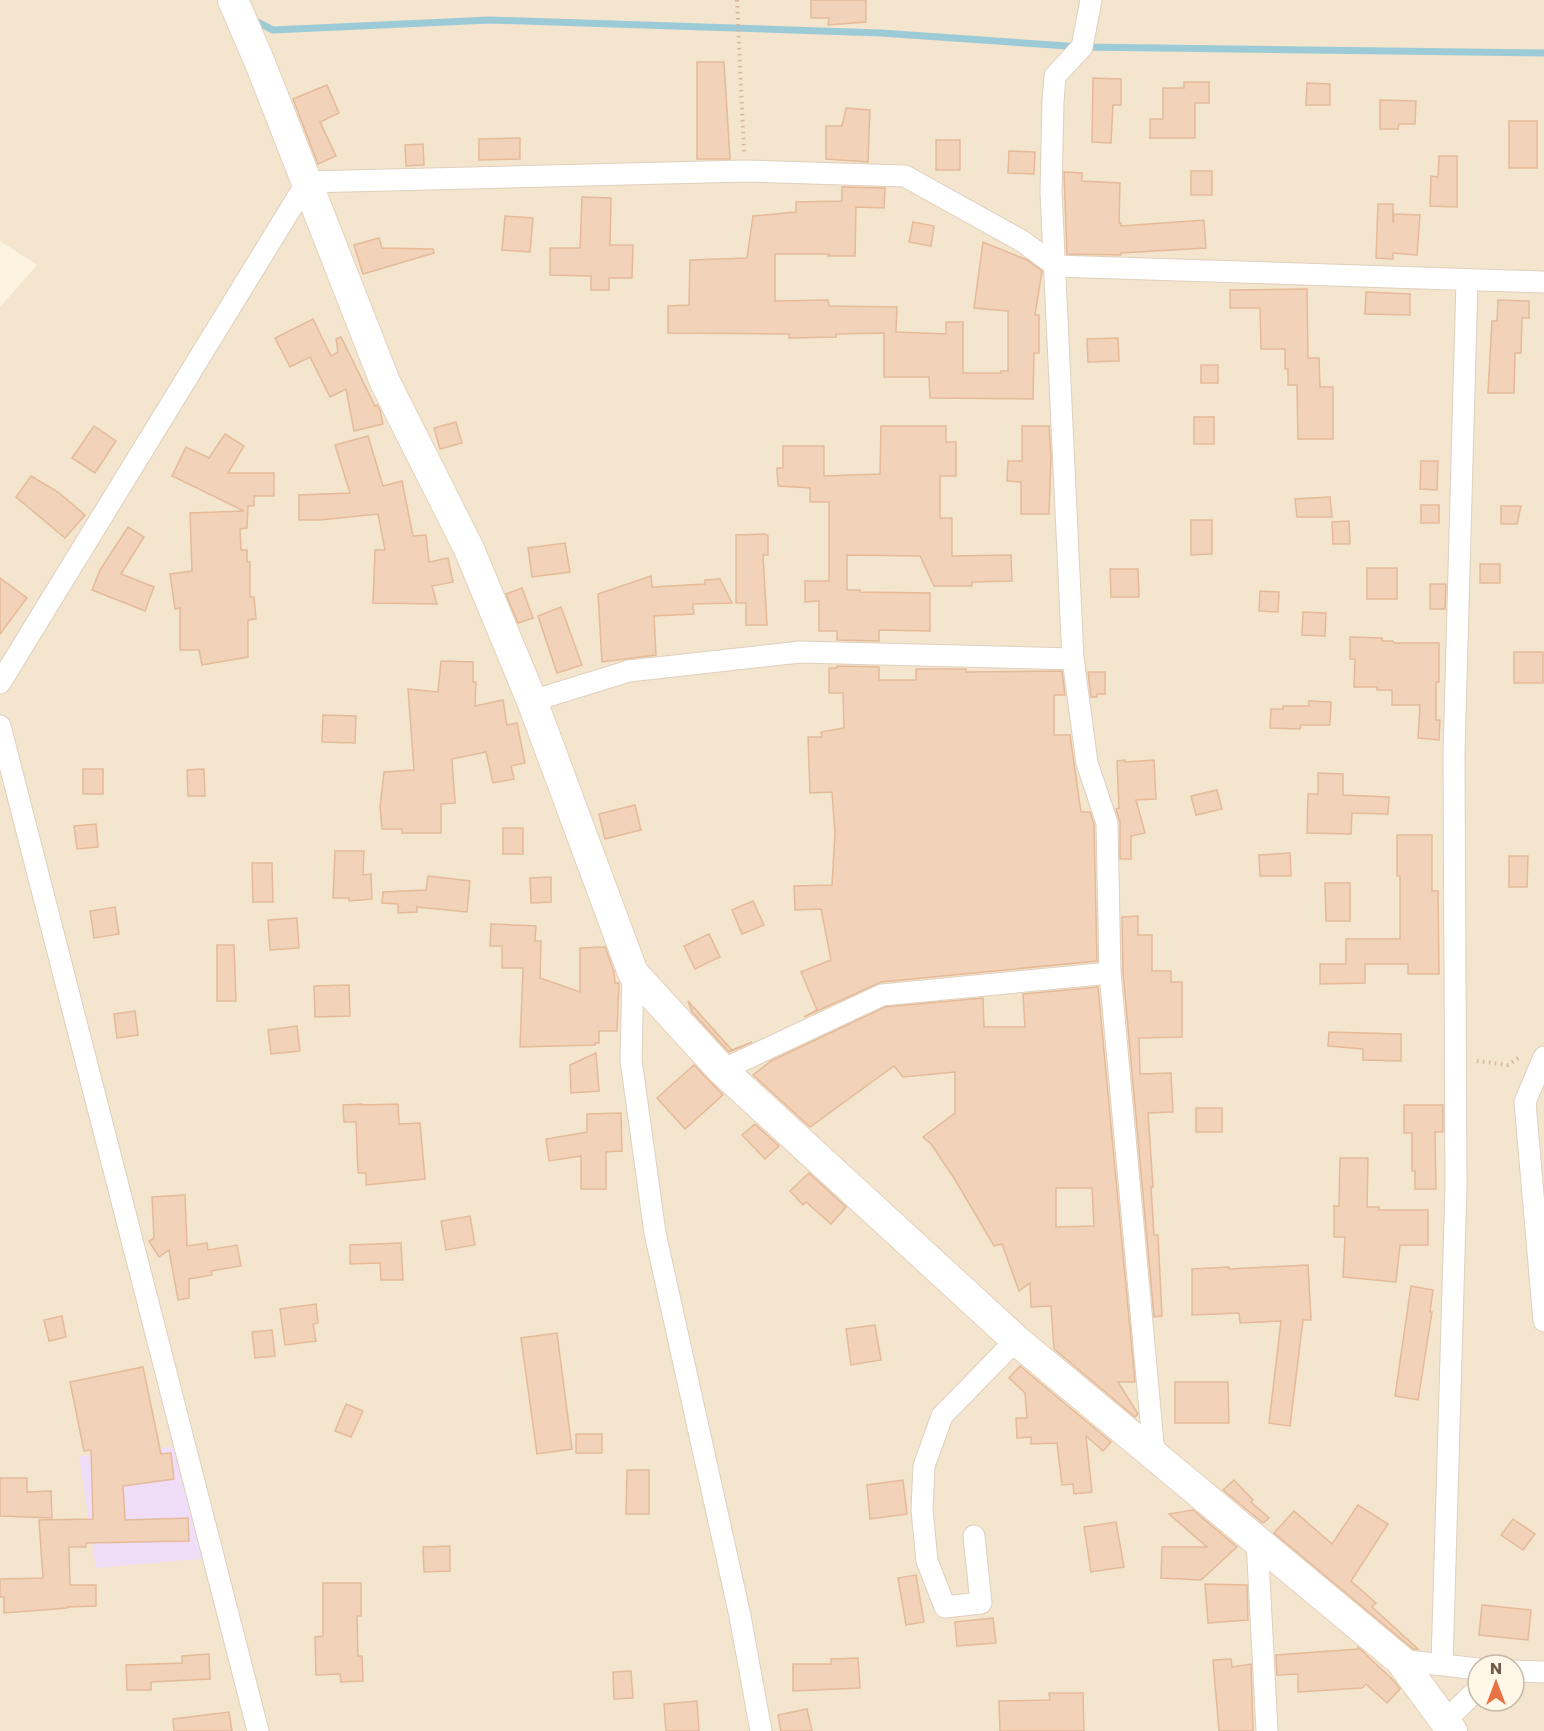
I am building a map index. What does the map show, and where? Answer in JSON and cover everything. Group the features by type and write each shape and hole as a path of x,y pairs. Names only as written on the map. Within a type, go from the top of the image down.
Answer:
{"street":[{"path":"233,0 385,382 469,549 532,701 633,973 631,1060 655,1233 740,1616 761,1731"},
{"path":"1091,0 1082,47 1055,75 1052,192 1073,659 1087,763 1107,823 1110,973 1154,1454"},
{"path":"307,182 745,171 905,176 1022,241 1056,266 1544,282"},
{"path":"0,683 307,182"},
{"path":"1442,1664 1456,1187 1454,753 1467,280"},
{"path":"532,701 629,671 800,652 1073,659"},
{"path":"0,726 258,1731"},
{"path":"633,973 722,1070 1016,1340 1400,1660 1449,1726 1466,1704"},
{"path":"722,1070 882,995 1110,973"},
{"path":"1535,1055 1525,1102 1544,1321"},
{"path":"974,1536 981,1604 945,1607 927,1561 922,1510 924,1466 942,1416 1016,1340"},
{"path":"1257,1540 1268,1731"},
{"path":"1400,1660 1466,1667"},
{"path":"1526,1671 1544,1672"}],"path":[{"path":"736,0 745,171"},
{"path":"1455,1058 1508,1065 1535,1055"}],"shaded area":[{"path":"0,0 1544,0 1544,1731 0,1731 0,307 37,265 0,241"},
{"path":"182,1446 211,1558 96,1568 79,1456"}],"building":[{"path":"811,0 866,0 866,22 828,25 829,18 811,18"},
{"path":"697,62 724,62 730,159 697,159"},
{"path":"1093,78 1121,79 1121,105 1113,105 1111,143 1092,142"},
{"path":"1184,82 1209,82 1209,103 1195,103 1195,138 1150,138 1150,119 1163,119 1163,88 1184,88"},
{"path":"1307,83 1330,84 1330,105 1306,105"},
{"path":"327,85 339,113 320,122 336,156 318,164 293,99"},
{"path":"1380,100 1416,101 1415,124 1399,124 1398,129 1380,129"},
{"path":"846,108 870,110 868,162 826,159 826,126 842,126"},
{"path":"1509,121 1537,121 1537,168 1509,168"},
{"path":"520,138 520,159 479,160 479,139"},
{"path":"936,140 960,140 960,170 936,170"},
{"path":"423,144 424,165 406,166 405,145"},
{"path":"1009,151 1035,152 1034,174 1008,173"},
{"path":"1439,156 1457,156 1457,207 1430,206 1431,176 1438,177"},
{"path":"1191,171 1212,171 1212,195 1191,195"},
{"path":"1064,172 1082,173 1082,181 1120,183 1119,223 1121,226 1204,220 1206,248 1121,253 1121,255 1067,254"},
{"path":"842,187 885,188 884,208 856,207 855,256 775,254 775,301 828,300 829,306 897,307 896,332 946,334 946,322 963,322 963,373 1001,373 1001,371 1008,371 1008,311 974,308 983,242 1027,260 1042,271 1035,315 1039,315 1039,353 1034,353 1033,399 930,398 929,377 884,377 884,333 789,338 789,334 668,333 668,306 689,305 690,260 747,258 753,216 796,212 796,202 842,201"},
{"path":"582,197 611,198 610,245 633,245 632,278 609,278 609,290 591,290 591,276 550,275 550,248 580,248"},
{"path":"1378,204 1393,204 1393,223 1394,214 1420,215 1417,255 1393,253 1393,259 1376,258"},
{"path":"505,216 533,218 530,252 502,250"},
{"path":"913,222 934,226 931,246 909,242"},
{"path":"379,238 382,248 433,249 434,253 363,274 354,245"},
{"path":"1307,289 1308,358 1319,358 1320,387 1333,387 1333,439 1298,439 1297,385 1288,385 1285,349 1261,349 1260,308 1230,308 1230,290"},
{"path":"1366,292 1410,294 1410,315 1365,314"},
{"path":"1498,300 1529,301 1529,318 1522,318 1521,353 1515,353 1514,393 1488,393 1492,321 1497,321"},
{"path":"313,319 331,356 338,352 336,339 341,337 375,406 377,405 380,410 383,424 354,431 346,389 330,397 310,357 290,367 275,338"},
{"path":"1118,338 1119,361 1088,362 1087,339"},
{"path":"1201,365 1218,365 1218,383 1201,383"},
{"path":"1194,417 1214,417 1214,444 1194,444"},
{"path":"456,422 462,443 440,449 434,428"},
{"path":"94,426 116,441 95,473 72,458"},
{"path":"881,426 946,426 946,442 956,442 956,476 940,476 940,518 952,518 952,556 1011,555 1012,581 972,582 972,586 934,586 920,556 847,555 847,590 930,593 930,631 879,630 879,641 837,640 837,631 819,631 819,601 805,602 805,581 829,581 829,502 810,502 810,488 778,486 777,468 783,468 783,446 824,446 824,476 880,474"},
{"path":"1022,426 1049,426 1051,457 1049,514 1021,514 1021,482 1007,481 1008,461 1022,461"},
{"path":"225,434 244,446 228,473 274,473 274,496 254,496 254,506 248,506 247,528 240,529 241,550 247,550 247,562 250,562 250,597 254,597 256,619 248,620 248,657 202,665 199,650 180,650 180,608 175,609 170,574 192,571 190,513 244,511 172,476 186,447 209,458"},
{"path":"368,436 383,486 402,481 413,536 426,535 429,562 448,558 453,582 432,586 437,604 373,603 375,550 385,550 378,514 299,520 299,495 350,493 335,445"},
{"path":"1421,461 1438,461 1437,490 1420,489"},
{"path":"31,476 58,492 85,515 65,538 16,497"},
{"path":"1330,497 1332,517 1297,517 1295,499"},
{"path":"1421,505 1439,505 1439,523 1421,523"},
{"path":"1501,506 1521,506 1517,524 1501,524"},
{"path":"1191,520 1212,520 1212,554 1191,555"},
{"path":"1349,521 1350,544 1333,544 1332,522"},
{"path":"128,527 144,537 121,574 154,587 145,611 92,590 100,570"},
{"path":"765,534 768,536 768,555 763,555 767,625 746,625 746,603 736,603 736,535"},
{"path":"565,543 570,572 532,577 528,548"},
{"path":"1480,564 1500,564 1500,583 1480,583"},
{"path":"1367,568 1397,568 1397,599 1367,599"},
{"path":"1110,569 1138,569 1139,597 1111,597"},
{"path":"651,576 652,587 705,584 705,580 720,579 732,603 693,604 694,614 654,616 656,655 602,662 598,594"},
{"path":"0,578 27,598 0,634"},
{"path":"1430,584 1446,584 1445,609 1430,609"},
{"path":"522,588 533,618 518,623 506,594"},
{"path":"1260,591 1279,592 1278,612 1259,611"},
{"path":"561,607 582,665 557,673 538,616"},
{"path":"1303,612 1326,613 1325,636 1302,635"},
{"path":"1350,637 1382,638 1382,641 1393,641 1394,643 1439,643 1436,720 1440,720 1439,740 1418,738 1420,705 1392,705 1392,690 1377,690 1377,687 1354,687 1355,659 1350,659"},
{"path":"1514,652 1543,652 1543,683 1514,683"},
{"path":"441,661 473,662 473,682 476,682 475,706 503,700 507,725 517,723 525,763 511,766 514,779 493,783 486,752 452,759 455,803 441,804 441,833 402,833 402,829 382,829 380,807 384,772 414,770 408,689 438,692"},
{"path":"837,666 879,667 879,680 916,680 916,669 966,669 966,672 1062,671 1065,695 1054,695 1054,735 1070,735 1081,812 1090,812 1094,825 1097,961 881,982 804,1017 817,1010 801,972 831,960 821,909 795,910 794,886 832,885 835,833 832,792 810,793 808,737 822,737 821,732 844,728 843,693 829,693 829,668 837,668"},
{"path":"1088,672 1105,672 1105,694 1091,697"},
{"path":"1309,701 1331,702 1330,725 1301,725 1300,729 1270,728 1271,709 1283,709 1283,706 1309,706"},
{"path":"323,715 356,716 355,743 322,742"},
{"path":"1125,760 1125,762 1154,760 1156,799 1136,800 1145,833 1131,836 1131,859 1120,859 1120,822 1116,809 1119,808 1117,761"},
{"path":"83,769 103,769 103,794 83,794"},
{"path":"204,769 205,796 188,796 187,770"},
{"path":"1318,773 1343,774 1343,795 1389,797 1388,814 1352,813 1351,834 1307,833 1308,794 1318,794"},
{"path":"1217,790 1222,809 1196,815 1191,796"},
{"path":"635,805 641,830 605,839 599,814"},
{"path":"96,824 98,847 77,849 74,826"},
{"path":"503,828 523,828 523,854 503,854"},
{"path":"1397,835 1432,835 1432,891 1438,891 1439,974 1408,974 1408,964 1365,964 1365,983 1320,984 1320,964 1346,964 1346,939 1400,939 1400,876 1397,876"},
{"path":"335,851 364,851 363,875 371,874 372,899 349,901 349,898 333,898"},
{"path":"1290,853 1291,876 1260,876 1259,855"},
{"path":"1509,856 1528,856 1527,887 1509,887"},
{"path":"252,863 272,863 273,902 253,902"},
{"path":"428,876 470,881 467,912 417,907 417,912 398,913 398,904 382,903 383,892 426,890"},
{"path":"551,877 551,902 531,903 530,878"},
{"path":"1325,883 1350,883 1350,921 1326,921"},
{"path":"753,901 764,925 742,934 732,910"},
{"path":"115,907 119,934 94,938 90,911"},
{"path":"1138,916 1138,935 1152,935 1152,971 1171,971 1171,982 1182,982 1182,1037 1139,1038 1140,1074 1171,1073 1173,1112 1148,1113 1154,1235 1158,1235 1162,1316 1154,1317 1123,972 1122,917"},
{"path":"297,918 299,948 270,950 268,920"},
{"path":"491,924 536,926 535,941 541,941 540,978 580,992 580,948 605,947 614,972 615,983 619,983 617,1031 599,1031 599,1043 595,1045 520,1047 523,968 502,968 502,946 490,946"},
{"path":"709,934 720,957 695,969 684,946"},
{"path":"217,945 234,945 236,1001 217,1001"},
{"path":"349,985 350,1016 315,1017 314,986"},
{"path":"1098,987 1135,1382 1118,1382 1138,1414 1135,1417 1054,1349 1051,1306 1031,1307 1030,1283 1019,1291 1002,1244 994,1246 954,1178 931,1144 923,1137 955,1113 955,1072 903,1077 894,1066 810,1127 753,1075 771,1061 885,1007 983,998 984,1027 1025,1027 1023,994","holes":["1056,1188 1092,1188 1094,1226 1056,1227"]},
{"path":"688,1001 732,1050 752,1042 729,1052 692,1012"},
{"path":"135,1011 138,1035 117,1038 114,1014"},
{"path":"297,1026 300,1051 271,1054 268,1030"},
{"path":"1329,1032 1401,1034 1401,1061 1363,1060 1363,1049 1328,1046"},
{"path":"596,1053 599,1091 571,1093 570,1065"},
{"path":"694,1065 723,1095 685,1129 657,1098"},
{"path":"398,1104 399,1124 420,1123 425,1179 366,1185 366,1173 358,1173 356,1122 344,1122 343,1105"},
{"path":"1404,1105 1443,1105 1443,1132 1435,1132 1436,1189 1415,1189 1415,1171 1412,1171 1412,1133 1404,1133"},
{"path":"1196,1108 1222,1108 1222,1132 1196,1132"},
{"path":"621,1113 622,1151 606,1152 606,1189 581,1189 581,1156 549,1161 546,1139 587,1132 587,1114"},
{"path":"755,1124 779,1146 765,1159 742,1135"},
{"path":"1340,1158 1368,1158 1367,1207 1379,1207 1379,1210 1428,1210 1428,1245 1400,1245 1396,1282 1343,1277 1345,1237 1334,1237 1334,1206 1339,1206"},
{"path":"809,1173 846,1207 831,1224 806,1202 803,1205 790,1191"},
{"path":"185,1195 187,1246 207,1243 208,1250 237,1245 241,1266 211,1271 212,1275 189,1279 189,1298 178,1300 169,1250 159,1257 149,1241 154,1238 152,1197"},
{"path":"470,1216 475,1245 446,1250 441,1221"},
{"path":"401,1243 403,1280 381,1280 380,1263 350,1264 350,1245"},
{"path":"1308,1265 1311,1320 1303,1320 1290,1426 1269,1423 1281,1321 1240,1323 1239,1313 1192,1315 1192,1269"},
{"path":"1411,1286 1433,1290 1430,1312 1432,1312 1418,1400 1395,1396"},
{"path":"316,1304 318,1323 313,1324 316,1341 285,1345 280,1309"},
{"path":"62,1316 66,1337 49,1341 44,1320"},
{"path":"875,1325 881,1360 851,1365 846,1329"},
{"path":"272,1330 275,1356 255,1358 252,1332"},
{"path":"557,1333 572,1449 537,1454 521,1338"},
{"path":"1020,1366 1111,1442 1103,1451 1086,1436 1092,1492 1074,1494 1073,1484 1062,1485 1057,1443 1031,1444 1031,1437 1017,1438 1016,1418 1027,1418 1025,1393 1009,1378"},
{"path":"143,1367 161,1454 171,1453 174,1479 123,1486 125,1520 188,1518 189,1541 86,1543 86,1547 69,1547 70,1585 96,1585 96,1606 4,1613 4,1597 0,1597 0,1579 43,1578 39,1520 93,1519 91,1450 84,1451 70,1382"},
{"path":"1175,1382 1228,1382 1229,1423 1175,1423"},
{"path":"346,1404 363,1411 351,1437 335,1431"},
{"path":"576,1434 602,1434 602,1453 576,1453"},
{"path":"627,1470 649,1470 649,1514 626,1514"},
{"path":"0,1478 27,1478 27,1492 51,1491 52,1518 0,1516"},
{"path":"903,1480 907,1514 870,1519 867,1485"},
{"path":"1234,1480 1253,1500 1251,1502 1269,1518 1263,1523 1223,1490"},
{"path":"1358,1505 1388,1524 1351,1581 1376,1603 1372,1607 1418,1649 1413,1649 1274,1533 1294,1511 1332,1544"},
{"path":"1193,1510 1237,1547 1201,1580 1161,1578 1162,1547 1207,1547 1169,1514"},
{"path":"1513,1519 1535,1534 1523,1550 1501,1535"},
{"path":"1116,1522 1124,1567 1091,1572 1084,1527"},
{"path":"450,1546 450,1571 424,1572 423,1547"},
{"path":"916,1575 924,1622 906,1625 898,1578"},
{"path":"323,1583 361,1583 361,1616 357,1616 358,1656 362,1656 363,1681 341,1682 340,1674 316,1675 315,1637 323,1636"},
{"path":"1205,1584 1247,1585 1248,1620 1208,1623"},
{"path":"1482,1605 1531,1610 1528,1640 1479,1635"},
{"path":"993,1618 996,1643 957,1646 955,1622"},
{"path":"1358,1647 1400,1689 1387,1703 1366,1684 1362,1688 1298,1692 1298,1674 1277,1675 1276,1655 1358,1649"},
{"path":"209,1654 210,1679 151,1682 151,1690 127,1690 126,1665 182,1663 182,1656"},
{"path":"858,1658 860,1688 793,1691 793,1664 831,1664 831,1659"},
{"path":"1231,1659 1232,1667 1251,1664 1253,1731 1219,1731 1213,1660"},
{"path":"631,1671 633,1698 614,1699 613,1672"},
{"path":"1049,1693 1083,1693 1084,1731 1000,1731 999,1701 1050,1700"},
{"path":"697,1701 699,1731 666,1731 664,1704"},
{"path":"807,1709 812,1731 781,1731 778,1715"},
{"path":"229,1712 232,1731 174,1731 173,1719"}],"waterway":[{"path":"251,19 273,30 490,20 881,33 1082,47 1544,53"}]}
